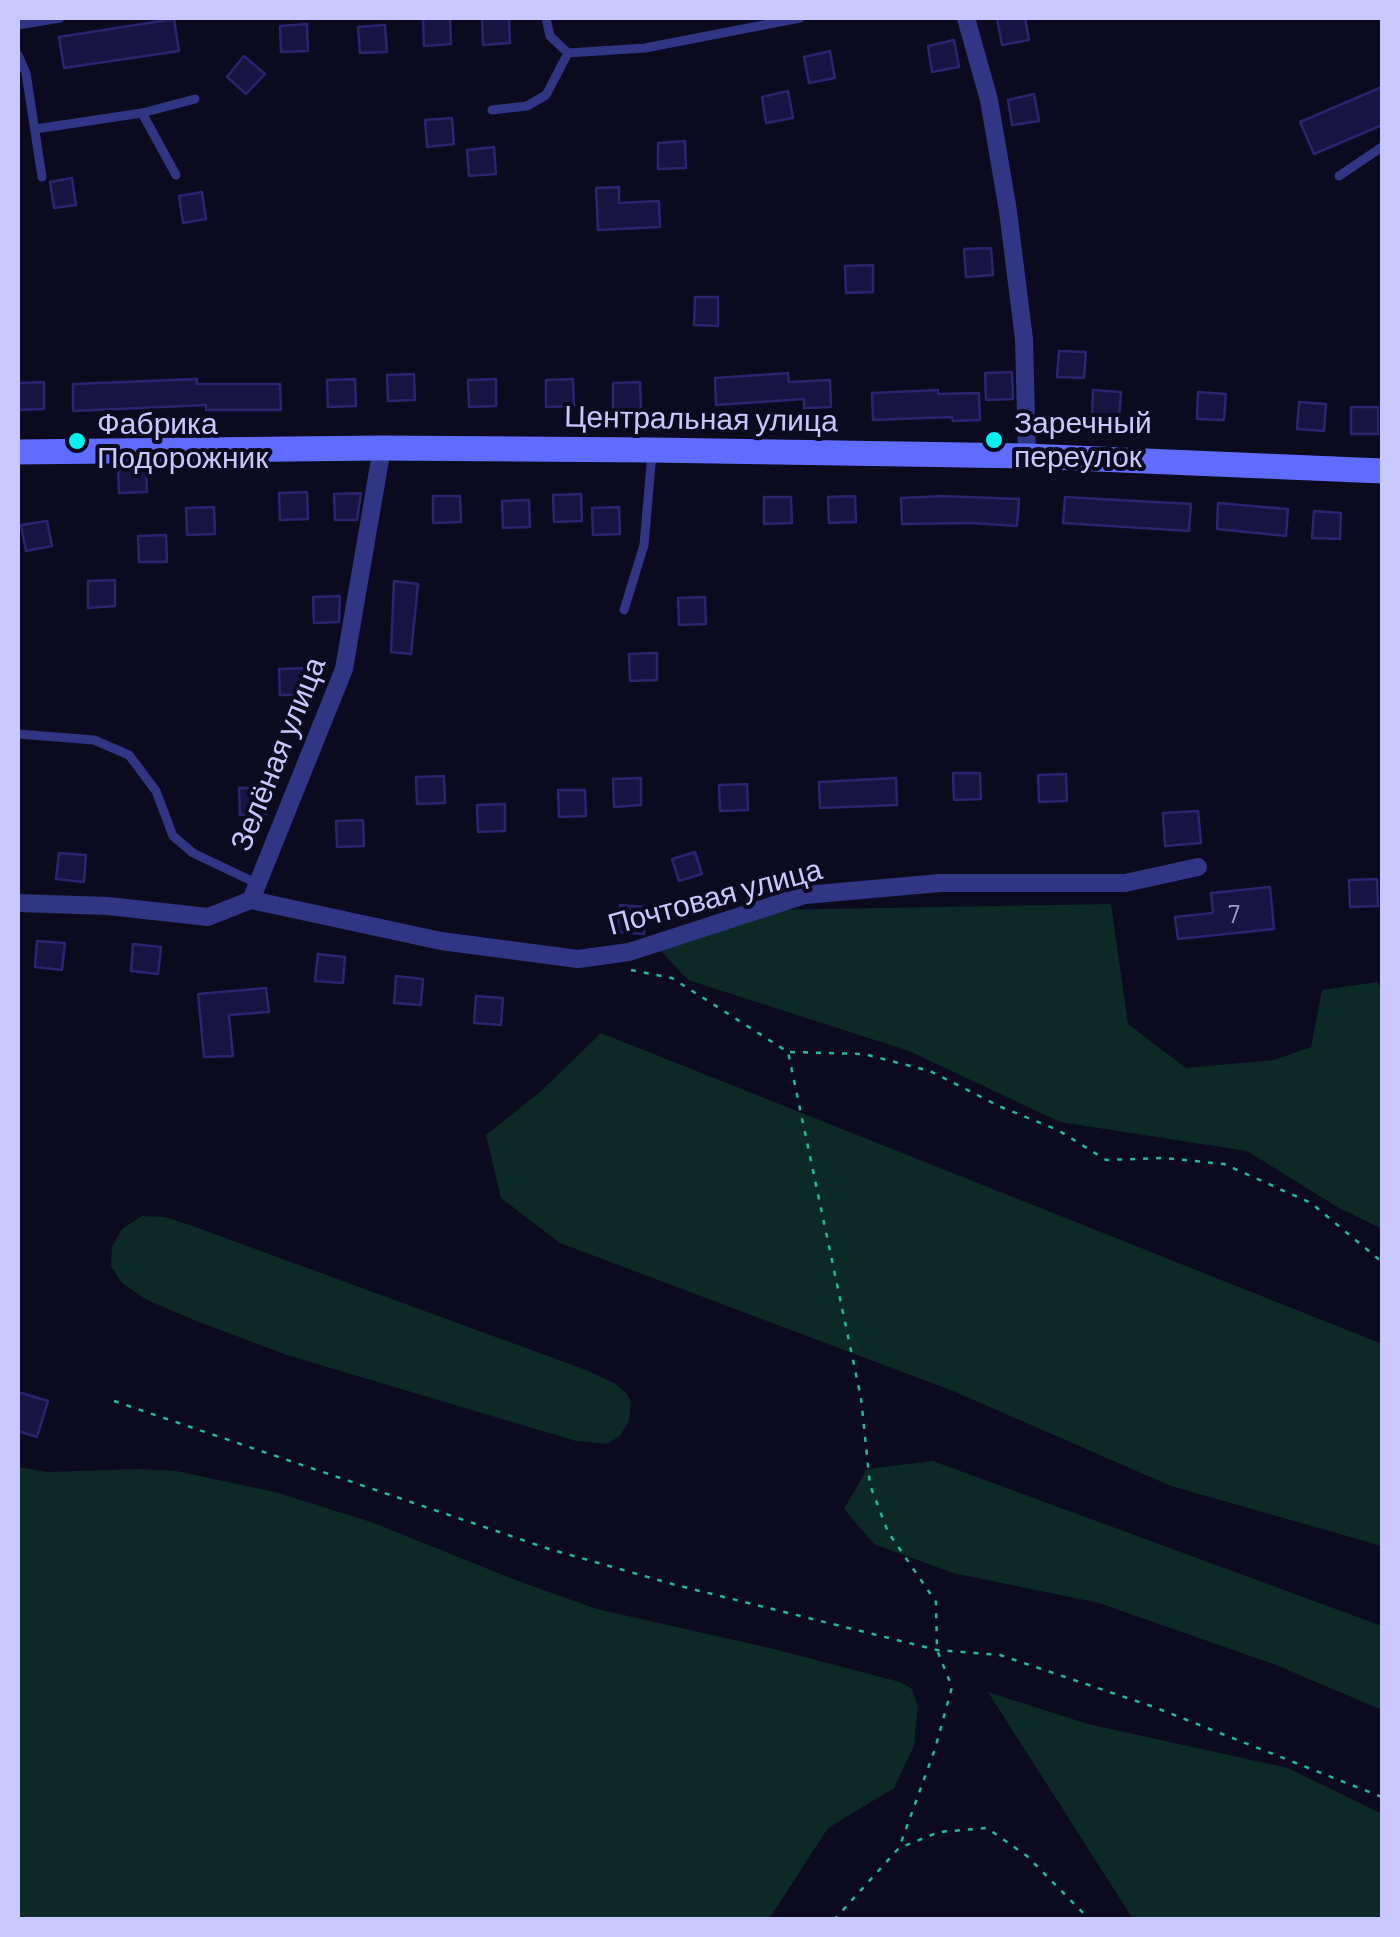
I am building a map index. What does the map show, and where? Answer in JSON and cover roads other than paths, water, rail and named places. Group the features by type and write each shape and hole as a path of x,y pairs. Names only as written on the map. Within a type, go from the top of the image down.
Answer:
{"street":[{"path":"966,18 990,100 1008,211 1024,338 1027,456"},
{"name":"Зелёная улица","path":"254,892 344,670 382,448"},
{"name":"Центральная улица","path":"18,452 652,450 1027,456 1382,472"},
{"name":"Почтовая улица","path":"254,892 442,942 578,959 629,952 804,895 940,884 1125,883 1198,867"},
{"path":"18,902 124,907 208,917 254,892"}],"lane":[{"path":"18,25 60,18"},
{"path":"546,18 550,36 568,52 646,48 800,18"},
{"path":"492,110 527,106 546,96 568,52"},
{"path":"18,54 26,74 42,177"},
{"path":"35,130 142,113 195,100"},
{"path":"142,113 176,175"},
{"path":"1339,176 1382,146"},
{"path":"624,610 644,546 652,450"},
{"path":"18,734 94,740 129,755 156,790 173,836 254,892"}],"place":[{"name":"Заречный переулок","path":"994,440"},
{"name":"Фабрика Подорожник","path":"77,441"}]}
